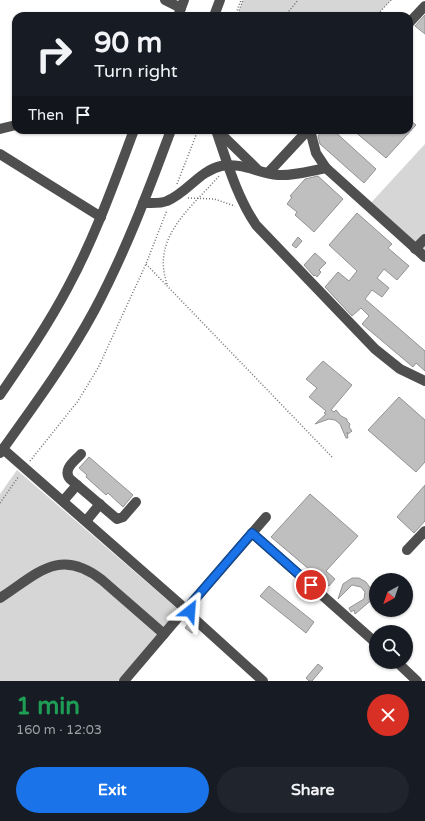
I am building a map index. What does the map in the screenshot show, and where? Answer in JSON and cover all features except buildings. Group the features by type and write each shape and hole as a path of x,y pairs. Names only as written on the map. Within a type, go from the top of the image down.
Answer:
{"lane":[{"path":"165,0 181,8"},
{"path":"216,12 220,0"},
{"path":"413,19 425,6"},
{"path":"0,129 12,126"},
{"path":"0,395 49,321 78,266 101,217 132,134"},
{"path":"169,134 143,203 113,273 84,330 2,451 25,468 86,521 263,681"},
{"path":"217,134 228,166 251,218 375,349 400,369 425,381"},
{"path":"220,134 256,169"},
{"path":"268,173 305,134"},
{"path":"310,134 316,154 326,168 425,257"},
{"path":"0,154 101,217"},
{"path":"143,203 160,203 172,199 204,174 220,166 256,169 268,173 292,175 326,168"},
{"path":"415,249 425,239"},
{"path":"81,454 67,472 68,477 77,485 119,519 123,517 136,502"},
{"path":"63,501 77,485"},
{"path":"86,521 100,504"},
{"path":"124,681 266,517"},
{"path":"407,550 425,531"},
{"path":"252,533 369,637"},
{"path":"0,598 39,570 58,565 77,566 95,574 164,634"},
{"path":"404,669 418,681"}],"path":[{"path":"238,12 242,0"},
{"path":"288,12 298,0"},
{"path":"380,12 391,0"},
{"path":"177,185 196,134"},
{"path":"167,285 163,269 165,244 172,229 228,166"},
{"path":"186,198 220,200 240,209"},
{"path":"0,503 89,385 105,355 146,264 172,199"},
{"path":"146,264 332,457"}],"shaded area":[{"path":"243,0 391,0 380,12 238,12"},
{"path":"425,144 425,256 368,206"},
{"path":"17,470 180,611 118,681 0,681 0,494"}],"route":[{"path":"190,611 189,606 252,533 311,585"}]}
